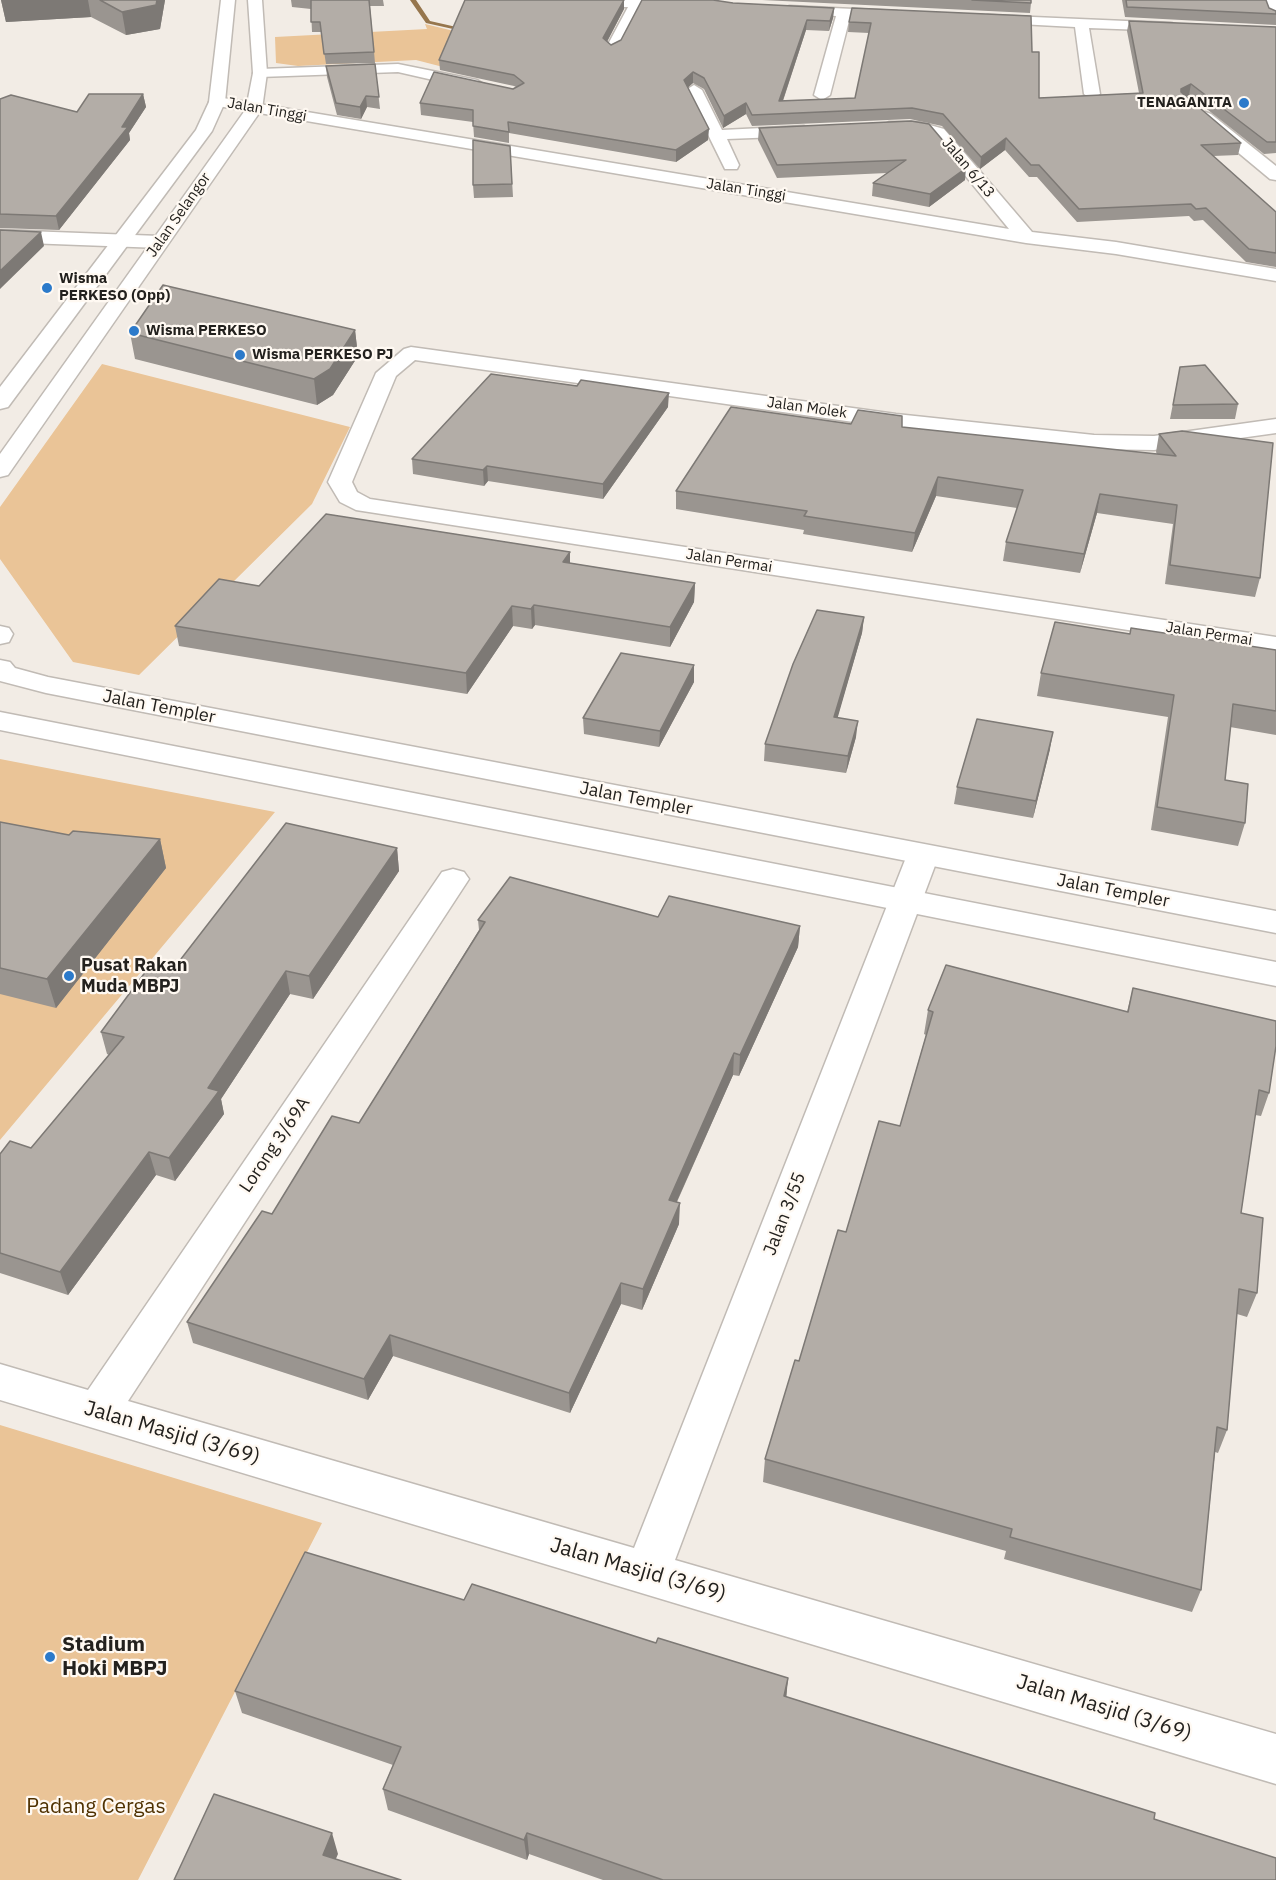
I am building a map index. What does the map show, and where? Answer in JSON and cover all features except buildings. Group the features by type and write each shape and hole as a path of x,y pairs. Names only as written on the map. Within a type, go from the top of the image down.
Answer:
{"street":[{"name":"Jalan Selangor","path":"0,402 204,132 217,102 228,0"},
{"name":"Jalan Selangor","path":"0,470 254,109 260,73 255,0"},
{"path":"1269,0 1276,17"},
{"path":"612,50 637,2"},
{"path":"567,3 695,2"},
{"path":"777,9 909,15"},
{"path":"822,95 844,12"},
{"path":"976,18 1183,27"},
{"path":"1080,23 1092,94"},
{"path":"260,73 398,68 492,88"},
{"path":"694,90 731,165"},
{"name":"Jalan Tinggi","path":"217,102 1026,237 1116,248 1276,275"},
{"path":"1197,110 1276,175"},
{"name":"Jalan 6/13","path":"876,128 919,127 938,132 1026,237"},
{"path":"716,135 819,130"},
{"path":"0,236 160,242"},
{"name":"Jalan Molek","path":"411,354 896,421 1094,442 1154,443 1276,426"},
{"name":"Jalan Permai","path":"411,354 387,373 342,474 342,490 364,505 1276,645"},
{"name":"Jalan Templer","path":"0,668 5,674 46,685 1276,922"},
{"path":"0,721 1276,974"},
{"name":"Jalan 3/55","path":"647,1573 922,855"},
{"name":"Lorong 3/69A","path":"98,1411 453,879"},
{"name":"Jalan Masjid (3/69)","path":"0,1382 1276,1759"}],"green space":[{"path":"425,24 516,46 447,68 416,60 298,66 276,63 275,37 427,29"},
{"path":"102,364 350,427 312,504 139,675 73,662 0,559 0,507"},
{"name":"Pusat Rakan Muda MBPJ","path":"0,759 275,812 0,1140"},
{"name":"Padang Cergas","path":"0,1425 322,1523 138,1880 0,1880"}],"waterway":[{"path":"413,0 428,22 471,31"}],"place":[{"name":"TENAGANITA","path":"1244,103"},
{"name":"Wisma PERKESO (Opp)","path":"47,288"},
{"name":"Wisma PERKESO","path":"134,331"},
{"name":"Wisma PERKESO PJ","path":"240,355"},
{"name":"Pusat Rakan Muda MBPJ","path":"69,976"},
{"name":"Stadium Hoki MBPJ","path":"50,1657"}]}
